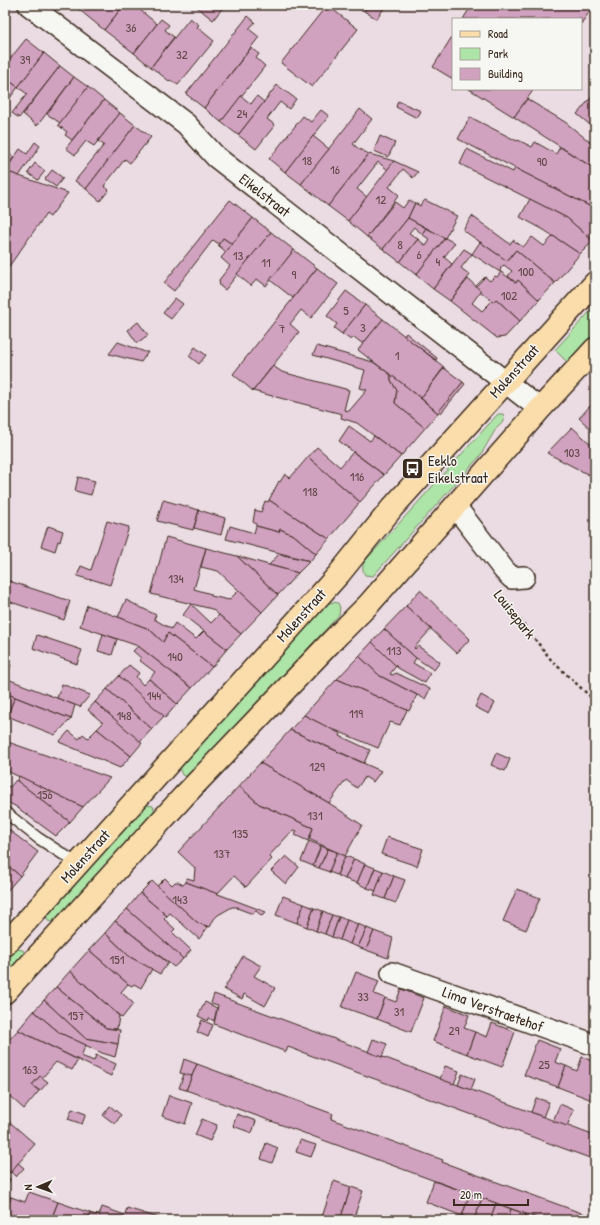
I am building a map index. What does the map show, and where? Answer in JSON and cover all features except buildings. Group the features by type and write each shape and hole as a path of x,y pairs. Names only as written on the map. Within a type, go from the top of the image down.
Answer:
{"main road":[{"name":"Molenstraat","path":"5,945 339,574 392,508 595,283"},
{"path":"5,992 183,797 369,604 540,409 595,349"}],"street":[{"name":"Eikelstraat","path":"29,5 186,124 216,157 506,381 540,409"},
{"name":"Louisepark","path":"455,506 504,570 512,578 524,578"},
{"name":"Lima Verstraetehof","path":"392,973 595,1045"}],"lane":[{"path":"5,812 38,838 78,864"}],"path":[{"name":"Louisepark","path":"504,600 552,661 595,701"}],"green space":[{"path":"595,306 595,335 569,364 555,350"},
{"path":"498,414 503,414 504,420 497,427 480,456 373,576 365,575 363,565 365,561"},
{"path":"333,602 338,603 340,608 339,615 192,775 187,777 182,775 180,770 181,764 327,604"},
{"path":"147,805 153,806 155,812 59,920 52,922 48,921 46,916 48,910 140,809"},
{"path":"16,949 23,950 25,955 5,980 5,959"}],"place":[{"name":"Eeklo Eikelstraat","path":"412,469"}]}
